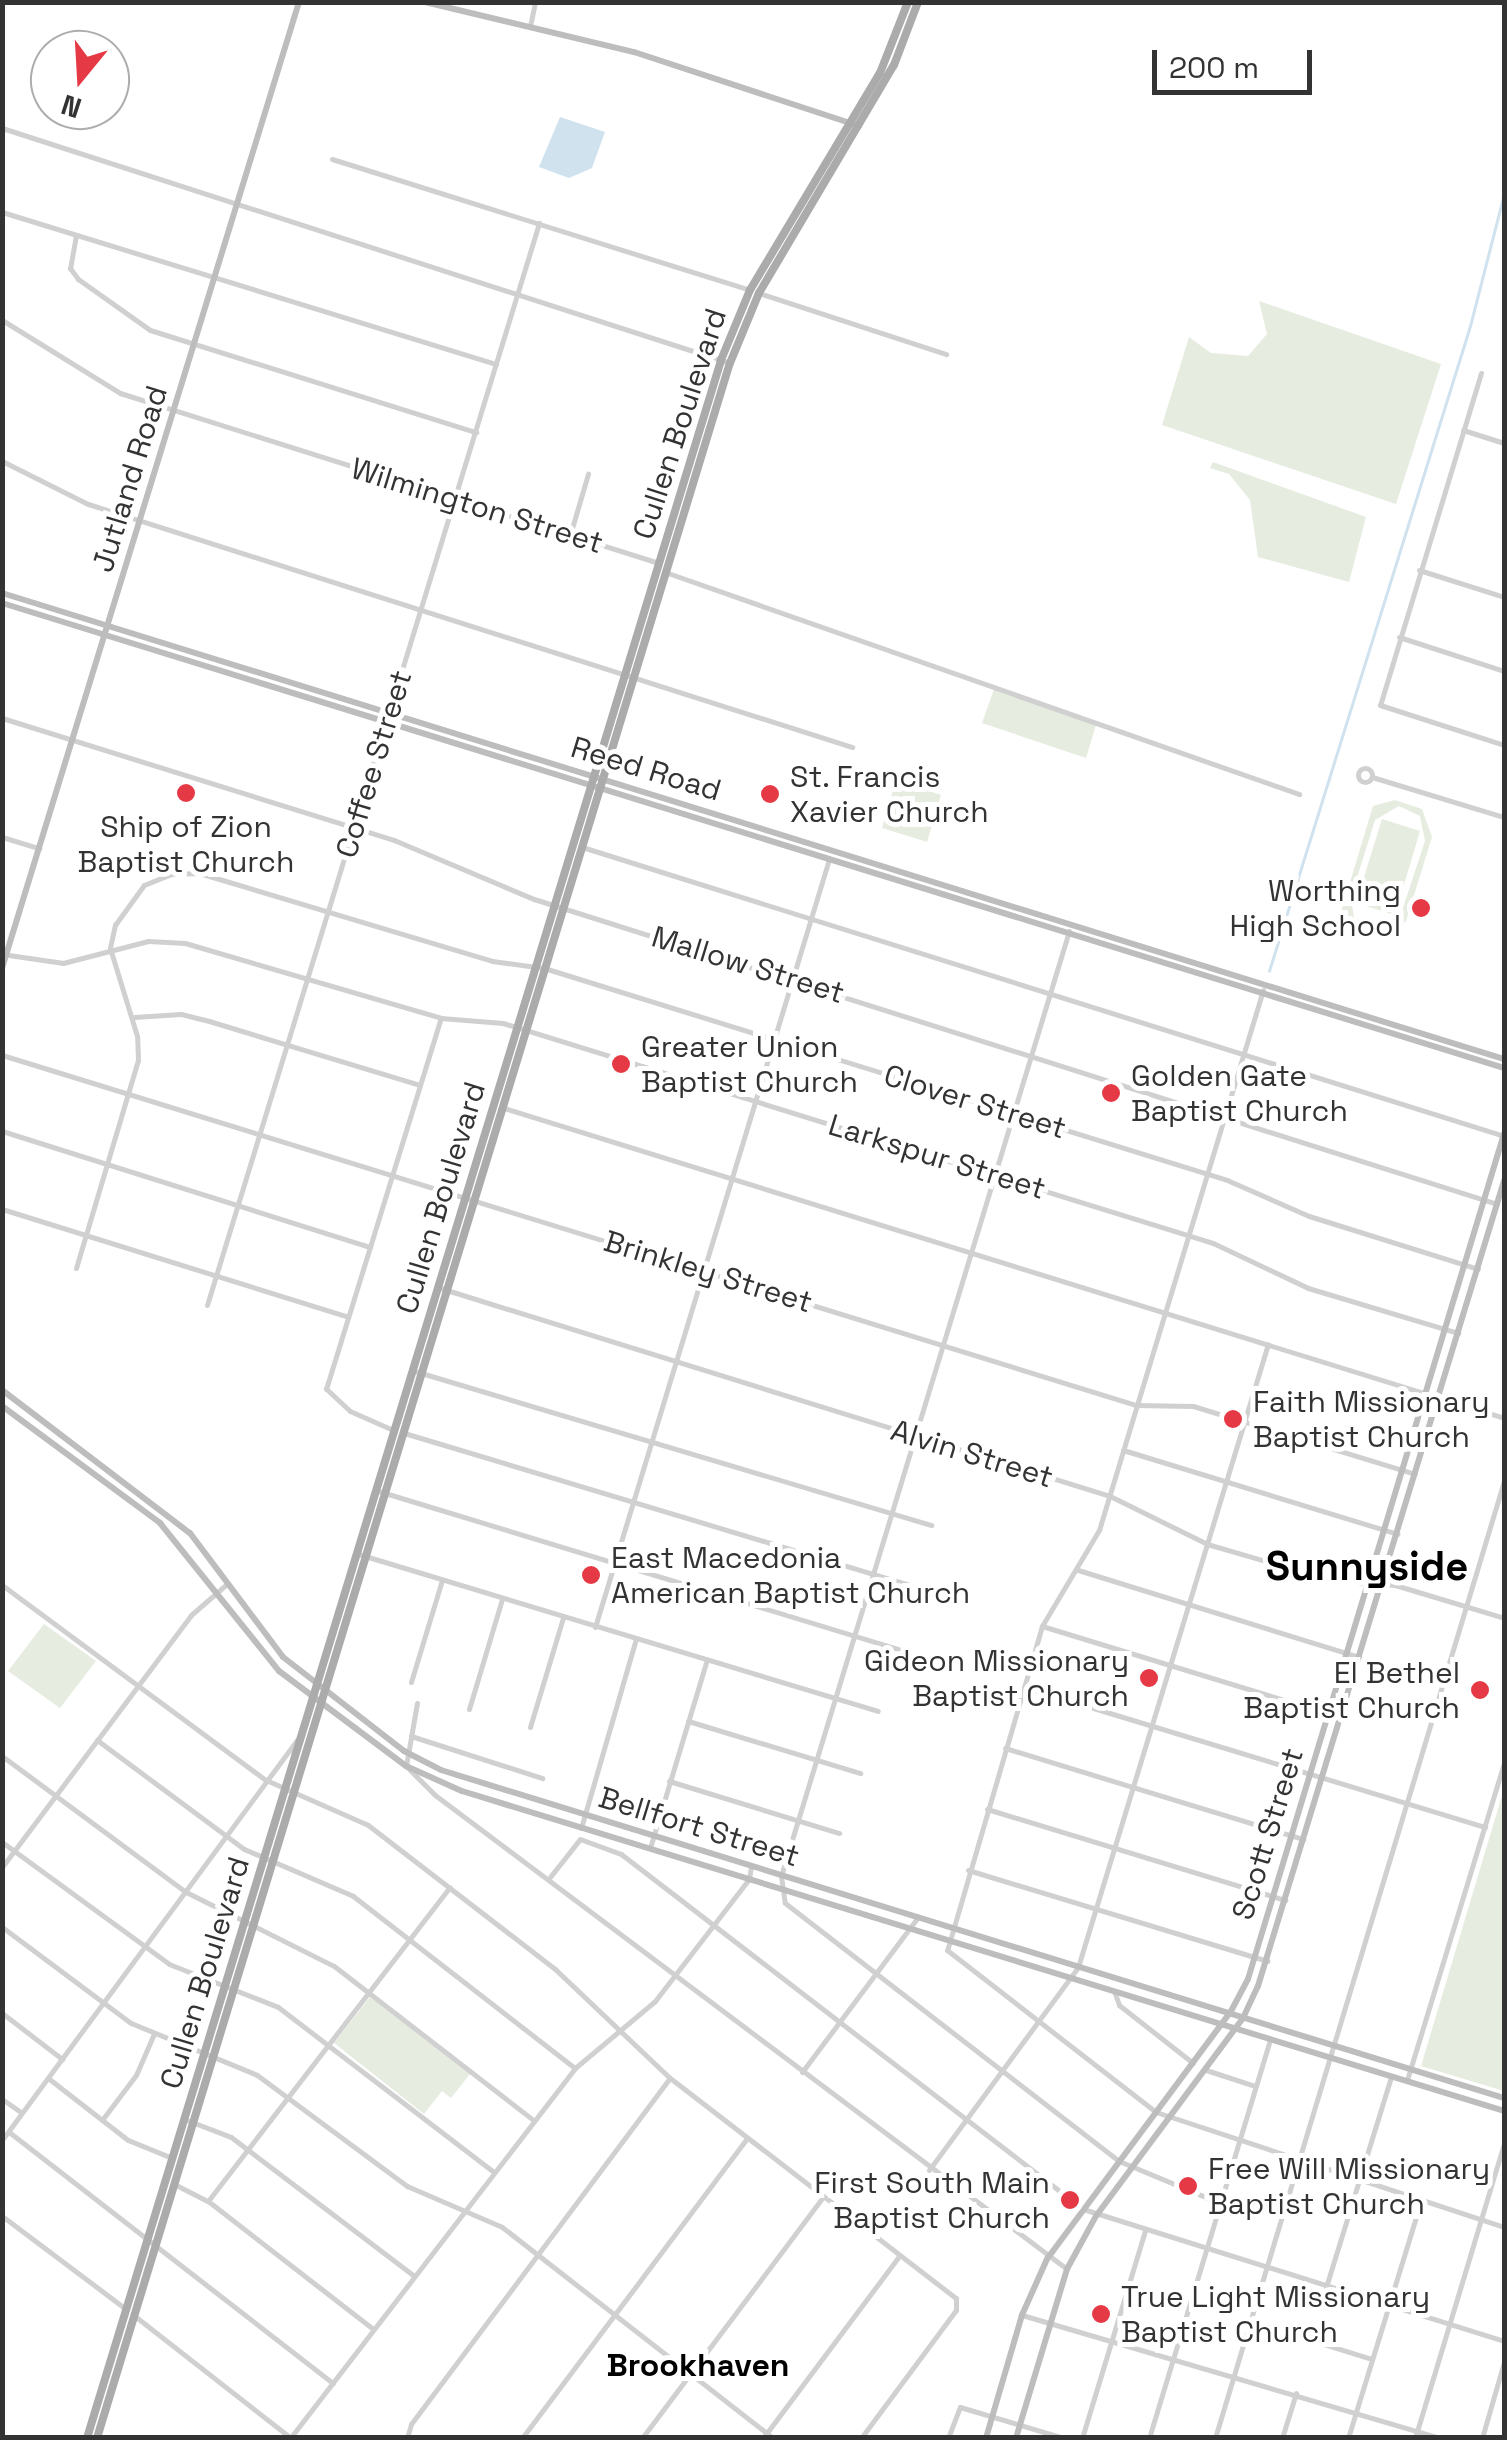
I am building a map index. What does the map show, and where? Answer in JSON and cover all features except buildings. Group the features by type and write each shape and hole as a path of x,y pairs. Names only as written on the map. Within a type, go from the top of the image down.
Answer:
{"main road":[{"name":"Jutland Road","path":"2,968 299,2"},
{"path":"425,2 634,52 855,124"},
{"name":"Cullen Boulevard","path":"755,292 784,251 855,124 912,5"},
{"name":"Cullen Boulevard","path":"87,2438 318,1704 359,1555 630,672 659,563 726,362 755,292 792,220 825,175"},
{"path":"784,251 792,220"},
{"name":"Cullen Boulevard","path":"630,672 666,573 686,490"},
{"name":"Reed Road","path":"2,593 283,680 510,756 1071,925 1137,950 1449,1047 1504,1068"},
{"path":"18,608 20,599"},
{"name":"Reed Road","path":"2,603 280,689 389,718"},
{"path":"188,661 192,651"},
{"path":"280,689 283,680"},
{"name":"Reed Road","path":"757,832 829,860 1068,934 1137,950"},
{"path":"896,880 899,871"},
{"path":"953,898 956,889"},
{"path":"1010,916 1013,907"},
{"name":"Reed Road","path":"1449,1047 1504,1059"},
{"name":"Scott Street","path":"986,2438 1022,2315 1047,2260 1230,2013 1255,1957 1504,1136"},
{"name":"Scott Street","path":"1016,2438 1068,2269 1096,2216 1243,2018 1267,1961 1504,1181"},
{"name":"Bellfort Street","path":"2,1390 167,1512 228,1583 255,1623 320,1686 404,1750 440,1770 1504,2098"},
{"name":"Bellfort Street","path":"2,1406 160,1523 244,1630 310,1698 406,1766 436,1780 582,1828 1504,2111"},
{"path":"36,1430 44,1420"},
{"path":"98,1476 105,1466"},
{"path":"160,1523 167,1512"},
{"path":"244,1630 255,1623"},
{"name":"Cullen Boulevard","path":"288,1790 310,1698 320,1686"},
{"path":"507,1804 510,1793"},
{"path":"843,1908 846,1895"},
{"path":"1010,1959 1014,1947"},
{"path":"1135,1998 1139,1985"},
{"name":"Cullen Boulevard","path":"97,2438 129,2312"}],"street":[{"path":"530,26 535,2"},
{"path":"2,128 238,200 308,231 726,362"},
{"path":"332,159 946,354"},
{"path":"2,212 496,364"},
{"name":"Coffee Street","path":"207,1304 538,223"},
{"path":"76,235 70,268 78,279 125,316 194,344 476,432"},
{"name":"Wilmington Street","path":"2,320 84,374 173,412 659,563"},
{"path":"1481,373 1380,705 1504,745"},
{"path":"1463,430 1504,443"},
{"path":"2,461 48,488 140,520 630,672 852,747"},
{"path":"570,535 588,474"},
{"path":"659,563 666,573 1300,794"},
{"path":"1419,570 1504,597"},
{"path":"1399,637 1504,670"},
{"name":"Mallow Street","path":"2,718 354,828 558,906 1225,1114 1497,1204"},
{"path":"1372,777 1504,817"},
{"path":"2,837 39,848"},
{"path":"577,846 1504,1136"},
{"path":"595,1626 830,850"},
{"name":"Clover Street","path":"110,948 115,925 136,894 178,874 199,874 492,961 539,967 1206,1174 1310,1216 1478,1269"},
{"path":"1071,925 797,1820 782,1876 785,1903 1118,2161 1220,2203"},
{"name":"Larkspur Street","path":"4,955 63,962 110,948 185,943 441,1018 520,1028 1188,1235 1308,1288 1458,1333"},
{"path":"76,1268 138,1060 133,1018 110,948"},
{"path":"1263,989 1110,1496 1078,1570 1042,1626 947,1940 949,1952 1168,2118 1504,2227"},
{"path":"133,1018 180,1014 420,1084"},
{"path":"441,1018 326,1389 350,1411 397,1431 913,1586"},
{"name":"Brinkley Street","path":"2,1055 1136,1405 1193,1406 1415,1474"},
{"path":"498,1105 1504,1418"},
{"path":"2,1131 370,1247"},
{"path":"2,1208 348,1317"},
{"name":"Alvin Street","path":"441,1288 1110,1496 1207,1544 1316,1577 1381,1584 1504,1618"},
{"path":"929,2170 1041,2023 1078,1966 1268,1344"},
{"path":"416,1372 931,1525"},
{"path":"1123,1450 1397,1534"},
{"path":"1215,2438 1504,1481"},
{"path":"379,1491 613,1565 898,1648"},
{"path":"359,1555 878,1711"},
{"path":"1078,1570 1360,1656"},
{"path":"411,1682 442,1580"},
{"path":"2,1867 138,1685 216,1590 228,1583"},
{"path":"2,1586 266,1780 368,1825 555,1969 617,2034 670,2078 959,2304 860,2438"},
{"path":"468,1708 502,1598"},
{"path":"530,1727 564,1618"},
{"path":"1042,1626 1341,1718"},
{"path":"550,1878 580,1839 582,1815 636,1639"},
{"path":"650,1848 707,1660"},
{"path":"1024,1687 1485,1827"},
{"path":"416,1703 404,1750 406,1766 435,1795 550,1878 1047,2260 1068,2269"},
{"path":"688,1721 860,1773"},
{"path":"410,1736 542,1778"},
{"path":"2,2140 298,1738"},
{"path":"97,1740 226,1838 354,1896 575,2068"},
{"path":"1005,1748 1304,1839"},
{"path":"2,1756 186,1892 313,1951 534,2121"},
{"path":"1407,2082 1504,1763"},
{"path":"435,1795 440,1770"},
{"path":"668,1781 838,1833"},
{"path":"986,1809 1286,1900"},
{"path":"580,1839 622,1854 1083,2209 1504,2341"},
{"path":"2,1842 144,1947 228,1988 278,2007 494,2172"},
{"path":"2,2216 291,2437 575,2068 617,2034 676,1975 749,1879 751,1867"},
{"path":"968,1870 1267,1961"},
{"path":"208,2202 450,1887"},
{"path":"802,2072 918,1917"},
{"path":"2,1927 153,2036 208,2054 288,2096 407,2186 467,2208 539,2254 767,2436 900,2256"},
{"path":"1114,1992 1119,2005 1193,2063"},
{"path":"2,2013 62,2058"},
{"path":"102,2120 136,2075 153,2036"},
{"path":"1149,2438 1270,2039"},
{"path":"1204,2069 1255,2086"},
{"path":"1326,2287 1391,2077"},
{"path":"48,2078 102,2120 176,2160"},
{"path":"408,2438 411,2424 670,2078"},
{"path":"2,2099 22,2113"},
{"path":"188,2120 246,2149 414,2276"},
{"path":"9,2132 333,2383"},
{"path":"522,2438 747,2138"},
{"path":"1416,2434 1504,2142"},
{"path":"169,2183 208,2202 373,2329"},
{"path":"642,2438 824,2197"},
{"path":"1348,2438 1420,2201"},
{"path":"1082,2438 1144,2231"},
{"path":"1022,2315 1051,2319 1296,2393 1416,2434 1442,2438"},
{"path":"1250,2321 1371,2359"},
{"path":"1482,2438 1504,2362"},
{"path":"1282,2438 1296,2393"},
{"path":"948,2438 960,2407 1064,2438"}],"shaded area":[{"path":"1259,301 1441,364 1396,504 1162,425 1189,337 1211,353 1248,356 1267,334"},
{"path":"1213,462 1366,517 1349,582 1258,557 1250,500 1229,474 1210,468"},
{"path":"994,689 1096,725 1086,758 982,723"},
{"path":"896,780 941,795 927,842 882,828"},
{"path":"1395,800 1422,809 1432,837 1406,921 1392,933 1373,937 1341,912 1373,806","holes":["1399,806 1420,816 1425,841 1399,920 1388,929 1369,930 1354,918 1351,897 1375,820"]},
{"path":"1382,819 1420,831 1395,915 1356,903"},
{"path":"44,1624 96,1661 60,1708 8,1671"},
{"path":"1504,1789 1504,2091 1421,2066"},
{"path":"370,1997 470,2074 451,2098 442,2091 424,2114 334,2043"}],"water":[{"path":"560,117 605,132 592,168 569,178 539,167"}],"waterway":[{"path":"1269,971 1470,326 1504,194"}],"place":[{"name":"Ship of Zion Baptist Church","path":"186,793"},
{"name":"St. Francis Xavier Church","path":"770,794"},
{"name":"Worthing High School","path":"1421,908"},
{"name":"Greater Union Baptist Church","path":"621,1064"},
{"name":"Golden Gate Baptist Church","path":"1111,1093"},
{"name":"Faith Missionary Baptist Church","path":"1233,1419"},
{"name":"East Macedonia American Baptist Church","path":"591,1575"},
{"name":"Gideon Missionary Baptist Church","path":"1149,1678"},
{"name":"El Bethel Baptist Church","path":"1480,1690"},
{"name":"Free Will Missionary Baptist Church","path":"1188,2186"},
{"name":"First South Main Baptist Church","path":"1070,2200"},
{"name":"True Light Missionary Baptist Church","path":"1101,2314"}],"district":[{"name":"Sunnyside","path":"1367,1567"},
{"name":"Brookhaven","path":"698,2365"}]}
